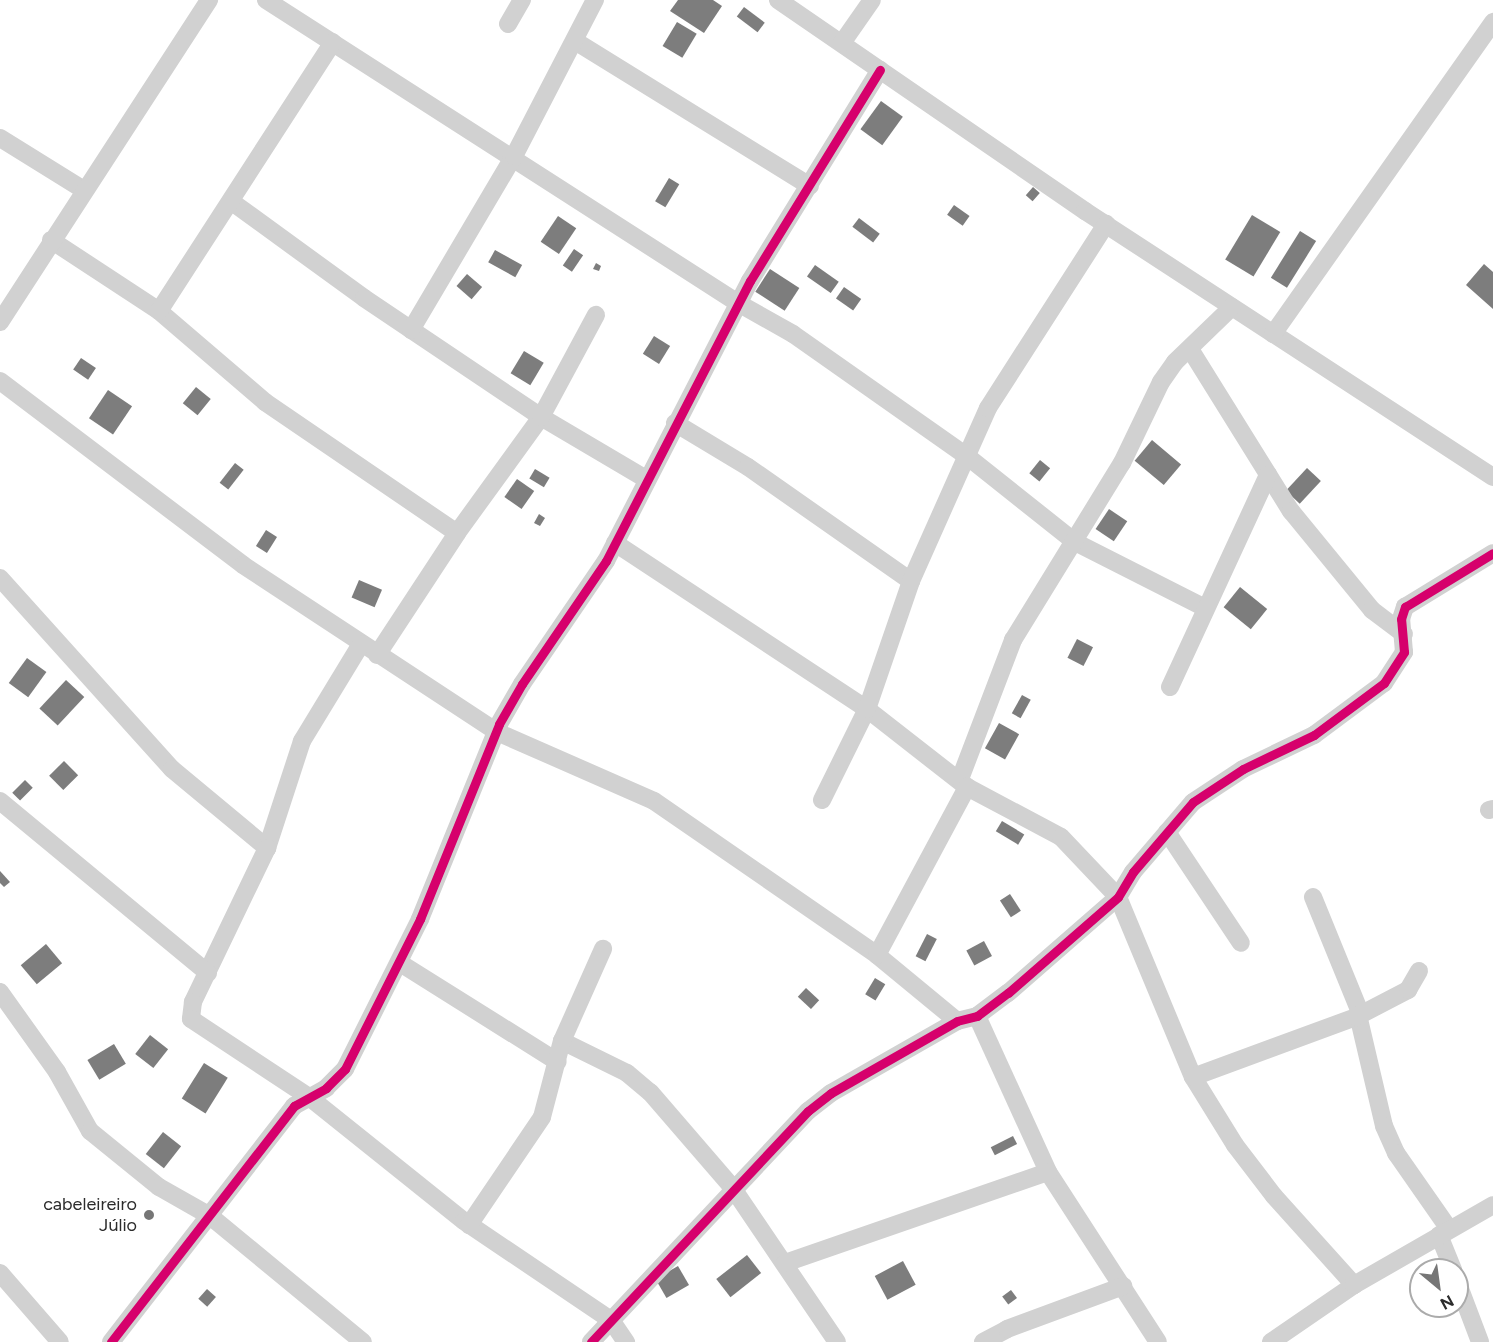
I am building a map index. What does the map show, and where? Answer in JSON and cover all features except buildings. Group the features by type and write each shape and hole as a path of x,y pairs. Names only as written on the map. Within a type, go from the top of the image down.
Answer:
{"street":[{"path":"0,322 51,240 209,0"},
{"path":"266,0 514,156 738,303 793,334 968,457 1074,542 1205,608"},
{"path":"508,24 522,0"},
{"path":"411,330 514,156 595,0"},
{"path":"778,0 1106,224 1493,477"},
{"path":"842,43 872,0"},
{"path":"1273,334 1493,22"},
{"path":"575,41 810,186"},
{"path":"159,311 232,202 333,42"},
{"path":"111,1342 294,1106 326,1088 345,1069 399,963 497,732 522,684 615,543 738,303 880,70"},
{"path":"0,138 84,190"},
{"path":"232,202 411,330 541,417 646,479"},
{"path":"822,800 867,709 911,581 1004,382 1106,224"},
{"path":"51,240 159,311 265,402 457,532"},
{"path":"877,955 963,783 1012,640 1122,463 1161,382 1232,307"},
{"path":"377,655 457,532 541,417 596,315"},
{"path":"1190,349 1291,511 1372,610 1404,634"},
{"path":"0,381 243,566 497,732 654,801 877,955 957,1021"},
{"path":"675,423 748,467 911,581"},
{"path":"1170,687 1268,475"},
{"path":"615,543 867,709 963,783 1061,837 1118,897 1193,1077 1235,1145 1274,1196 1354,1285"},
{"path":"591,1342 732,1187 808,1111 831,1093 957,1021 977,1016 1092,923 1118,897 1133,872 1192,802 1218,784 1314,735 1384,683 1404,652 1401,619 1405,607 1493,553"},
{"path":"0,578 172,769 267,848"},
{"path":"361,644 302,741 267,848 189,1012 192,1019 309,1097 469,1225 611,1320 626,1342"},
{"path":"0,801 208,973"},
{"path":"1167,832 1241,943"},
{"path":"1313,897 1359,1014 1388,1135 1396,1153 1444,1232 1450,1258"},
{"path":"469,1225 542,1118 562,1041 603,949"},
{"path":"399,963 558,1062"},
{"path":"1193,1077 1359,1014 1408,990 1419,970"},
{"path":"0,992 57,1072 90,1131 159,1187 210,1216 363,1342"},
{"path":"977,1016 1048,1173 1158,1342"},
{"path":"562,1041 627,1073 650,1092 732,1187 837,1342"},
{"path":"785,1263 1048,1173"},
{"path":"1271,1342 1296,1334 1354,1285 1493,1205"},
{"path":"0,1273 60,1342"},
{"path":"983,1342 1006,1329 1123,1286"},
{"path":"1469,1313 1480,1342"}],"cycle path":[{"path":"111,1342 294,1106 326,1088 345,1069 420,919 499,724 522,684 606,561 750,281 880,70"},
{"path":"591,1342 808,1111 831,1093 957,1021 977,1016 1008,993 1118,897 1133,872 1193,802 1243,769 1314,735 1384,683 1404,652 1401,619 1405,607 1493,553"}],"place":[{"name":"cabeleireiro Júlio","path":"149,1215"}]}
